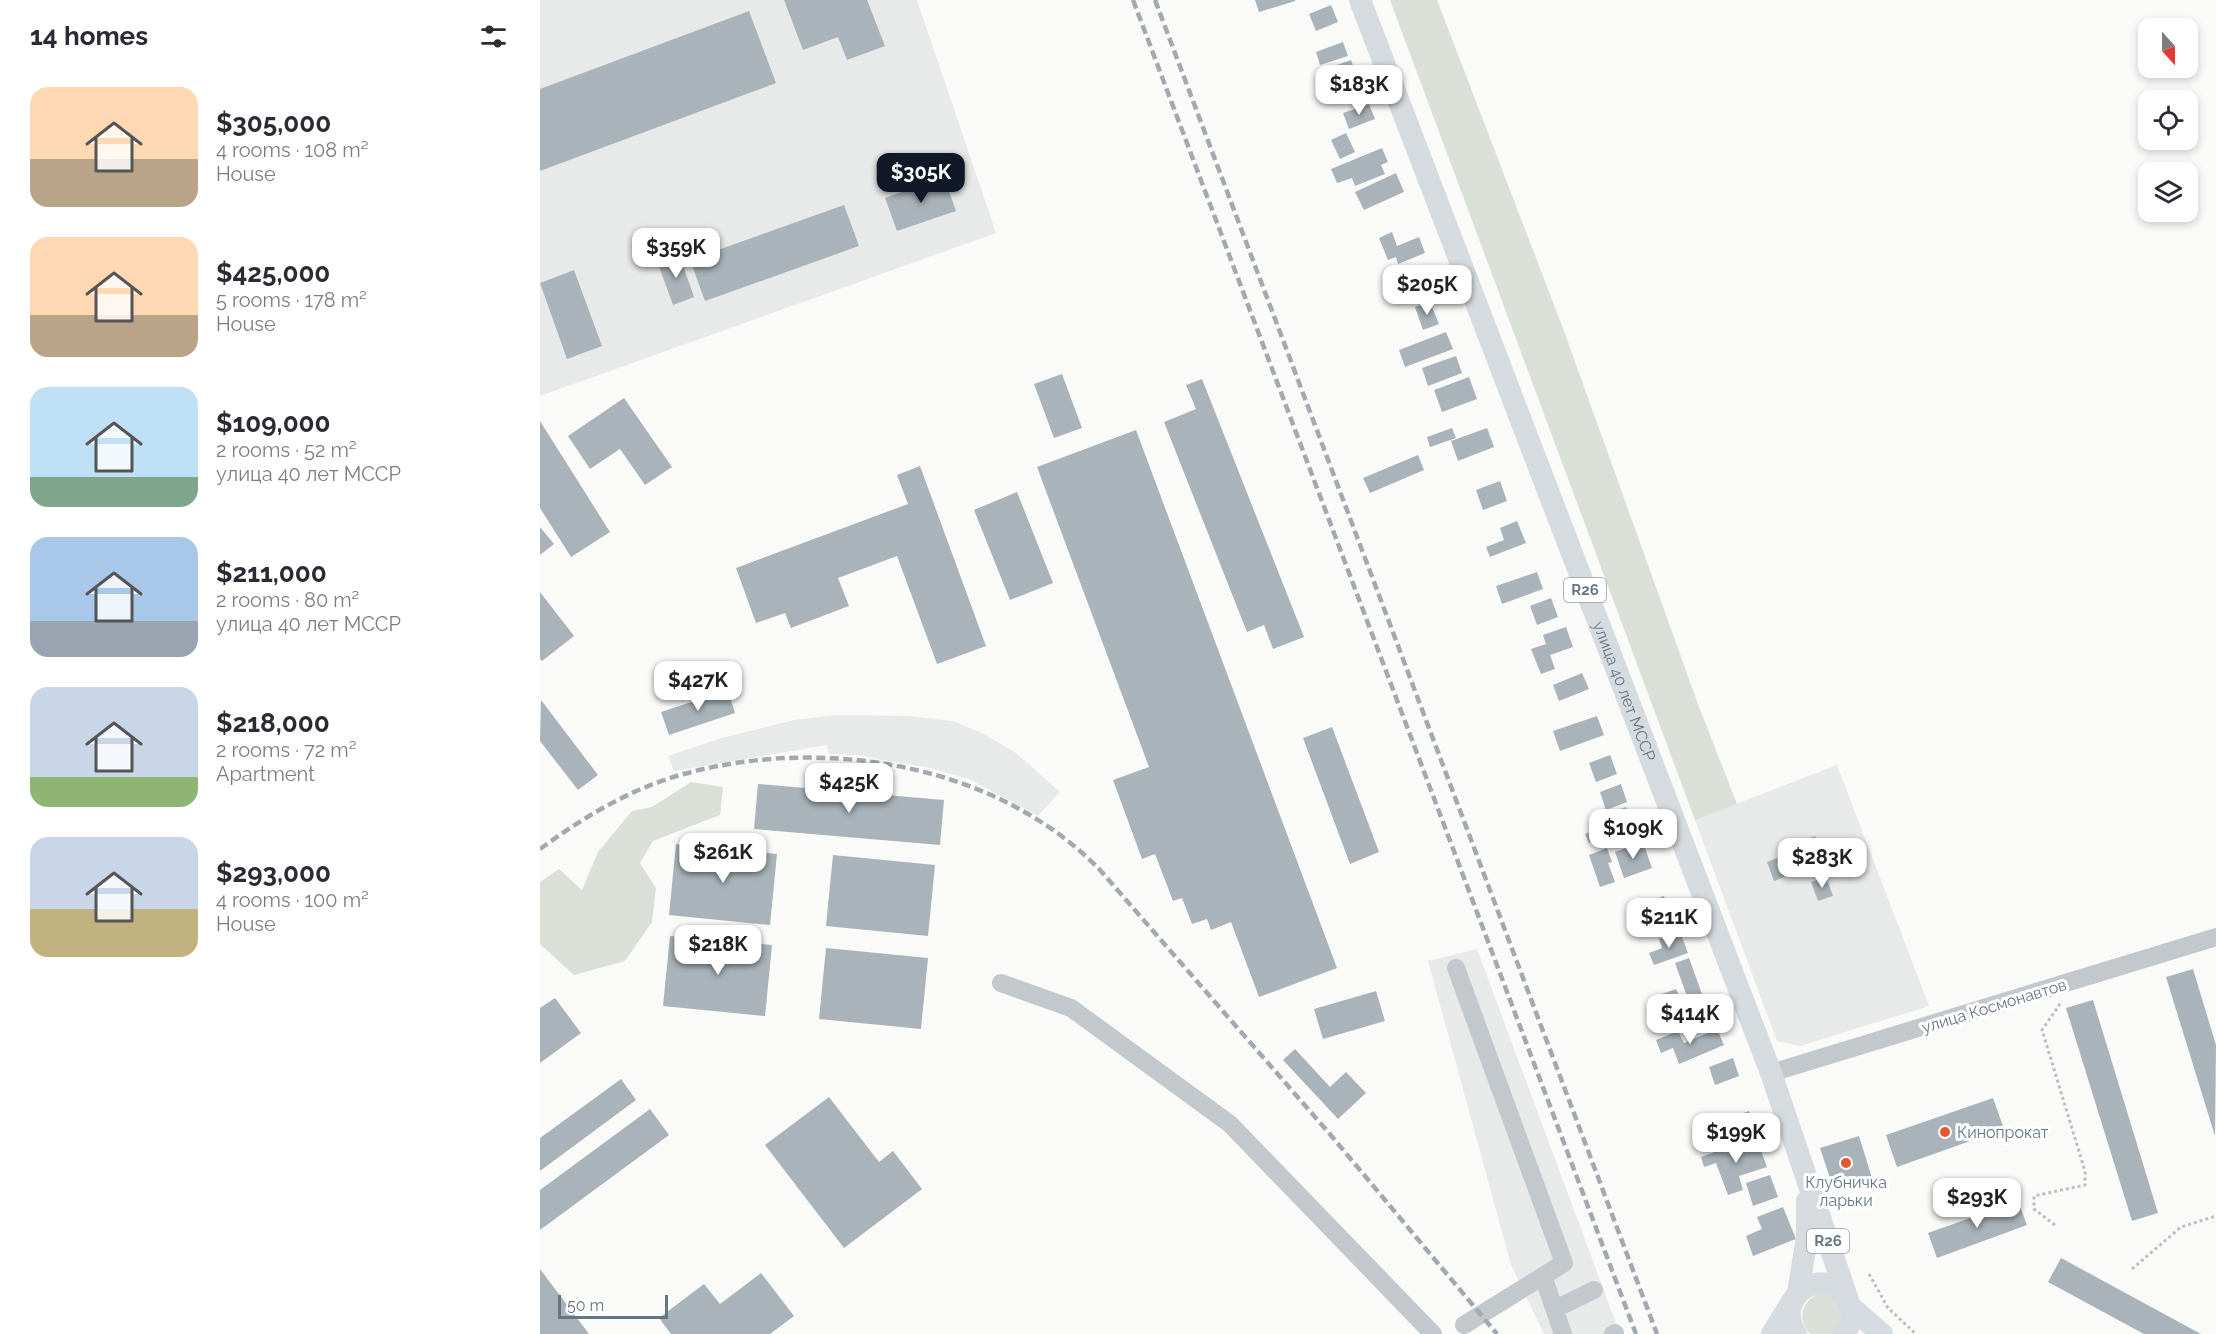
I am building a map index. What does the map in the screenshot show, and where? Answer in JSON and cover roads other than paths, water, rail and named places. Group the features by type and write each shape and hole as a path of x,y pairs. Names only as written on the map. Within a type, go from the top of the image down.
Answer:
{"main road":[{"name":"улица 40 лет МССР","path":"1360,0 1771,1073 1850,1304"},
{"name":"улица 40 лет МССР","path":"1795,1298 1807,1237 1807,1182"},
{"path":"1772,1334 1804,1288 1821,1283 1837,1288 1850,1304 1850,1324 1844,1334"},
{"path":"1795,1298 1789,1315 1796,1334"},
{"name":"R26","path":"1850,1304 1882,1334"}],"street":[{"name":"улица Космонавтов","path":"1771,1073 2216,937"},
{"path":"1456,968 1564,1263 1464,1325"},
{"path":"1001,983 1071,1008 1230,1124 1433,1334"},
{"path":"1543,1276 1563,1334"},
{"path":"1554,1309 1594,1290"}],"railway":[{"path":"1133,0 1636,1334"},
{"path":"1155,0 1657,1334"},
{"path":"540,849 601,809 650,785 722,765 780,758 839,759 897,766 954,781 1008,803 1057,833 1100,870 1329,1133 1497,1334"}],"place":[{"name":"Кинопрокат","path":"1945,1132"},
{"name":"Клубничка ларьки","path":"1846,1163"}]}
